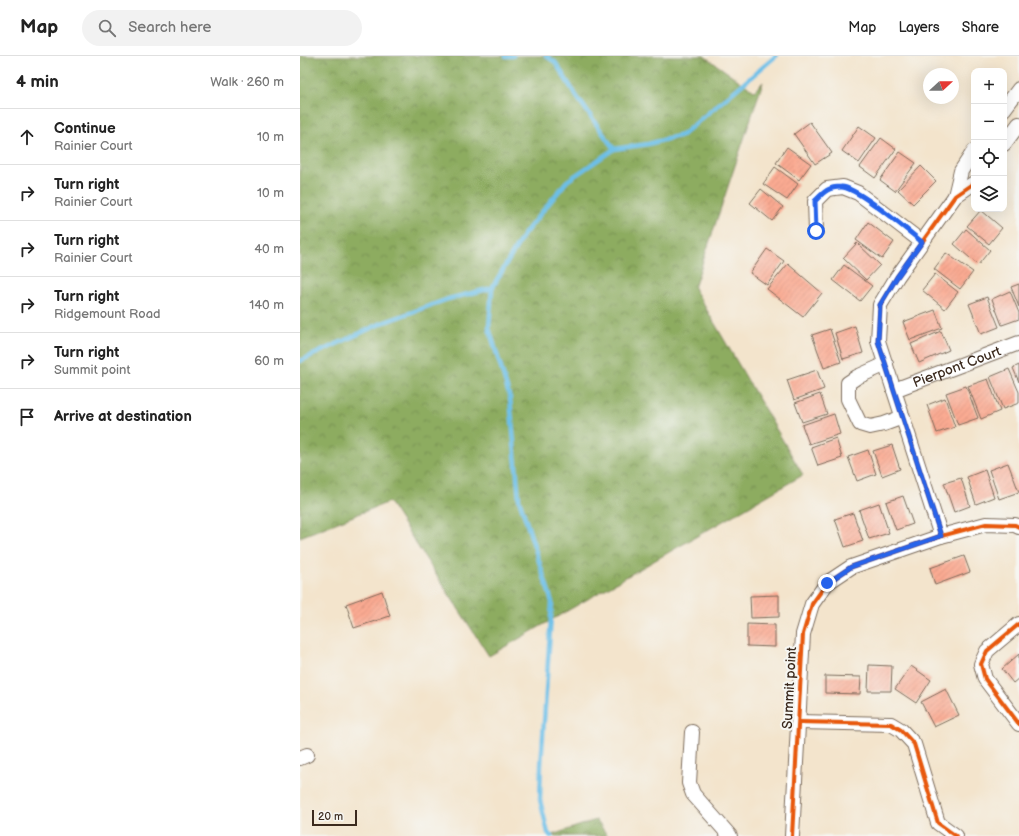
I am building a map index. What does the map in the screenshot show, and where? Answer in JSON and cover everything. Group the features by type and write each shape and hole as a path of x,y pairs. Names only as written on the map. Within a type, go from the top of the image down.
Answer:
{"street":[{"path":"1007,106 1019,89"},
{"path":"1007,140 1019,124"},
{"path":"955,196 961,171 971,156"},
{"path":"941,536 878,341 880,305 897,277 955,196 971,185"},
{"path":"816,231 815,201 827,189 843,187 858,193 922,242"},
{"name":"Pierpont Court","path":"894,390 1019,343"},
{"path":"886,364 857,377 848,383 848,399 860,424 870,427 903,417"},
{"name":"Summit point","path":"792,836 803,634 812,604 827,583 851,567 941,536 986,524 1015,525 1019,527"},
{"path":"1019,624 987,651 981,664 985,679 1019,724"},
{"path":"798,722 891,724 901,730 914,744 938,823 956,836"},
{"path":"692,732 689,783 693,794 730,836"}],"green space":[{"path":"300,56 704,56 754,91 763,82 694,288 803,475 489,656 389,502 300,537"},
{"path":"596,820 608,836 549,836"}],"building":[{"path":"810,122 832,153 815,164 794,134"},
{"path":"859,126 876,138 859,163 842,151"},
{"path":"881,138 896,149 875,178 860,167"},
{"path":"787,147 811,164 799,180 776,163"},
{"path":"900,152 916,163 895,191 880,180"},
{"path":"921,166 936,181 913,204 898,190"},
{"path":"775,167 798,184 787,200 763,184"},
{"path":"761,189 783,207 772,221 750,203"},
{"path":"979,212 983,212 1002,228 989,244 967,226"},
{"path":"868,222 894,242 882,259 856,240"},
{"path":"966,229 990,250 978,265 954,244"},
{"path":"857,243 880,265 866,280 843,258"},
{"path":"767,249 784,261 767,285 750,273"},
{"path":"946,253 973,272 960,289 934,269"},
{"path":"788,264 822,293 803,317 767,289"},
{"path":"844,265 872,286 860,301 833,280"},
{"path":"935,274 958,292 945,309 922,290"},
{"path":"1019,284 1019,307 1011,287"},
{"path":"1010,291 1019,313 1019,319 1002,325 992,299"},
{"path":"987,297 999,327 981,334 969,304"},
{"path":"935,310 942,328 910,340 903,322"},
{"path":"855,326 863,353 843,359 835,333"},
{"path":"830,329 841,362 824,368 812,335"},
{"path":"941,331 949,350 919,363 911,344"},
{"path":"1019,365 1019,382 1013,368"},
{"path":"1009,369 1019,392 1019,403 1003,409 990,377"},
{"path":"817,370 824,389 794,400 787,380"},
{"path":"988,379 1000,411 981,419 968,386"},
{"path":"966,386 978,418 958,425 946,393"},
{"path":"820,394 827,414 802,422 795,403"},
{"path":"945,398 955,427 937,433 927,405"},
{"path":"834,414 840,434 809,444 802,425"},
{"path":"836,438 842,458 818,466 811,447"},
{"path":"892,445 900,469 882,476 873,451"},
{"path":"868,450 876,474 857,481 848,457"},
{"path":"1008,463 1019,492 999,499 989,470"},
{"path":"985,470 994,497 976,504 967,477"},
{"path":"961,478 970,506 954,512 944,483"},
{"path":"903,496 913,524 896,530 886,502"},
{"path":"879,503 889,533 869,539 859,510"},
{"path":"853,513 863,541 845,547 835,519"},
{"path":"964,556 970,572 935,585 930,568"},
{"path":"382,591 390,616 354,628 346,604"},
{"path":"779,595 779,617 751,618 750,596"},
{"path":"747,624 775,625 775,647 747,646"},
{"path":"1019,654 1019,678 1013,683 1002,669"},
{"path":"869,665 892,666 891,691 868,691"},
{"path":"911,666 931,680 916,703 895,689"},
{"path":"825,676 861,677 860,694 825,693"},
{"path":"946,689 959,715 934,727 921,702"}],"waterway":[{"path":"506,56 513,56"},
{"path":"546,56 555,62 577,97 614,149"},
{"path":"551,836 548,833 540,800 552,602 519,499 510,398 489,328 492,288 524,234 567,181 614,149 648,144 682,135 776,56"},
{"path":"300,361 382,323 448,299 492,288"}],"cycle path":[{"path":"941,536 878,341 880,305 897,277 955,196 971,185"},
{"path":"792,836 803,634 812,604 827,583 851,567 941,536 986,524 1015,525 1019,527"},
{"path":"1019,624 987,651 981,664 985,679 1019,724"},
{"path":"799,722 891,724 901,730 914,744 938,823 956,836"}],"route":[{"path":"816,231 815,201 827,189 843,187 858,193 922,242 897,277 880,305 878,341 941,536 851,567 827,583"}]}
